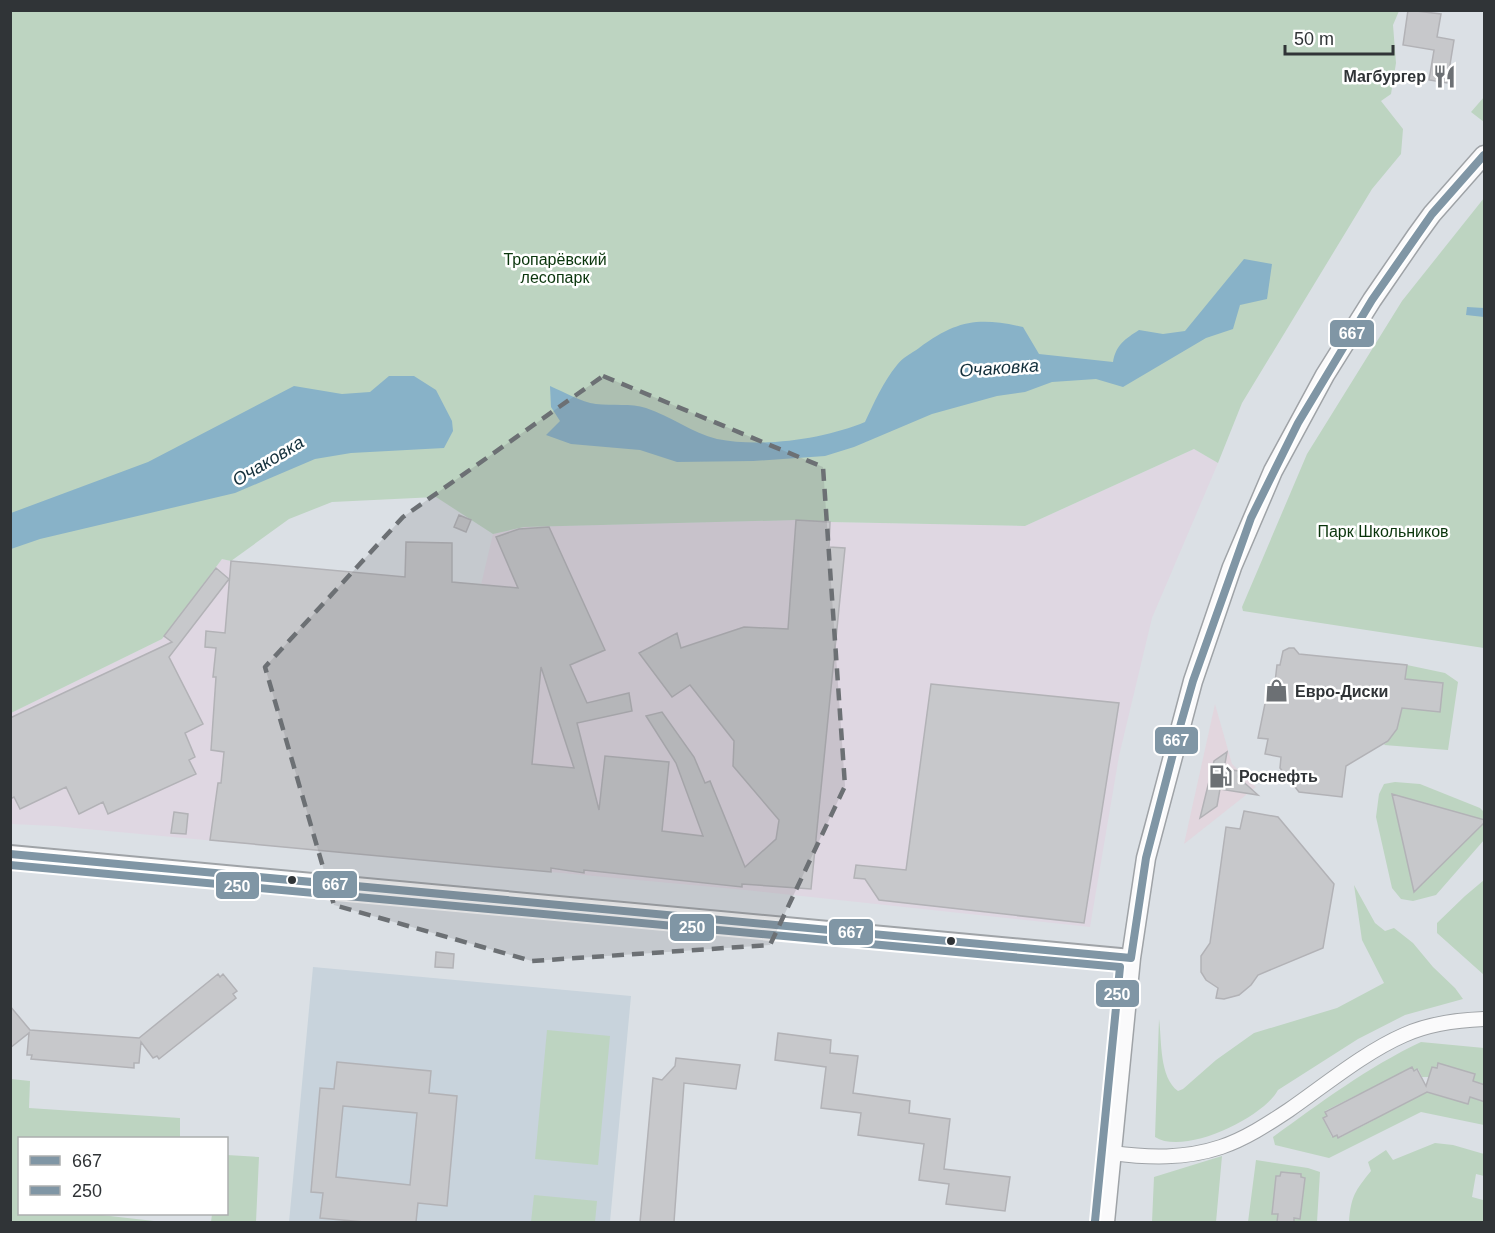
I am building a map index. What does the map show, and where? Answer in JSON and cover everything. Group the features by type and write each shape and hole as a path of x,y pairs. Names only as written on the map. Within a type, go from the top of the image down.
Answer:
{"main road":[{"path":"1105,1222 1131,958 1146,858 1193,681 1232,567 1251,518 1298,423 1325,375 1372,300 1432,214 1485,155"}],"street":[{"path":"10,854 1131,958"},
{"path":"1112,1153 1158,1158 1189,1155 1221,1147 1279,1116 1380,1046 1405,1034 1439,1024 1485,1019"}],"highlighted area":[{"path":"603,376 823,467 845,786 770,945 532,961 334,905 265,667 403,517"}],"shaded area":[{"path":"1194,449 1218,463 1152,618 1119,756 1090,927 746,890 54,826 11,824 11,713 162,639 222,559 481,585 493,534 524,527 796,520 1025,526"},
{"name":"Роснефть","path":"1215,704 1232,764 1256,787 1184,844"},
{"path":"313,967 631,996 610,1222 289,1222"}],"green space":[{"name":"Тропарёвский лесопарк","path":"10,11 1399,11 1393,25 1396,63 1391,94 1381,101 1403,129 1401,154 1372,189 1242,403 1218,463 1194,449 1025,526 796,520 524,527 493,534 436,497 332,502 289,519 231,561 222,559 162,639 11,713"},
{"path":"1484,97 1484,122 1471,112"},
{"name":"Парк Школьников","path":"1484,198 1484,648 1243,611 1242,607 1307,454 1402,301"},
{"path":"1407,665 1445,673 1458,682 1448,750 1384,745 1397,729"},
{"path":"1395,782 1420,784 1480,808 1484,812 1484,820 1392,794 1414,891 1484,822 1484,840 1436,895 1413,901 1401,899 1392,888 1376,817 1379,794 1384,784"},
{"path":"1484,880 1484,975 1437,933 1437,923"},
{"path":"1354,885 1375,923 1385,931 1394,928 1413,943 1463,999 1405,1015 1358,1039 1278,1090 1270,1101 1257,1112 1222,1131 1184,1142 1168,1142 1155,1137 1159,1019 1164,1068 1167,1077 1178,1091 1254,1033 1337,1008 1384,983 1362,940"},
{"path":"547,1030 610,1036 598,1165 535,1159"},
{"path":"1421,1042 1484,1048 1484,1085 1473,1081 1475,1074 1438,1064 1429,1077 1422,1077 1418,1069 1414,1071 1412,1067 1362,1100 1359,1094 1325,1111 1327,1116 1323,1119 1332,1137 1337,1135 1339,1138 1374,1120 1371,1114 1427,1092 1470,1097 1484,1102 1484,1125 1421,1112 1329,1158 1275,1145 1273,1137 1363,1074"},
{"path":"11,1079 30,1081 29,1108 180,1118 180,1137 18,1137 18,1215 101,1215 180,1222 11,1222"},
{"path":"1435,1143 1453,1145 1484,1154 1484,1176 1476,1174 1472,1197 1484,1199 1484,1222 1349,1222 1355,1194 1371,1171 1368,1162 1386,1150 1393,1160"},
{"path":"228,1155 259,1157 256,1222 211,1222 212,1215 228,1215"},
{"path":"1222,1156 1216,1222 1152,1222 1154,1177"},
{"path":"1256,1160 1320,1172 1317,1222 1294,1222 1294,1218 1300,1219 1305,1178 1301,1177 1301,1174 1281,1172 1280,1176 1276,1176 1272,1213 1278,1214 1277,1222 1248,1222"},
{"path":"534,1195 597,1201 595,1222 531,1222"}],"water":[{"name":"Очаковка","path":"1244,259 1272,264 1267,299 1240,305 1233,329 1206,338 1123,387 1096,379 1052,382 1025,392 997,396 932,414 854,447 825,456 753,461 677,462 640,450 571,444 546,435 560,421 551,407 550,386 590,403 646,408 717,439 753,443 773,442 831,433 865,422 887,378 904,358 945,332 968,323 993,322 1023,327 1039,354 1113,362 1116,351 1122,343 1139,330 1163,334 1185,331"},
{"path":"1467,307 1484,308 1484,317 1466,315"},
{"name":"Очаковка","path":"389,376 414,376 436,390 452,421 453,431 444,448 351,453 315,459 235,493 40,539 11,549 11,513 148,462 294,386 342,394 370,392"}],"building":[{"path":"1408,10 1441,14 1437,37 1454,40 1447,83 1429,80 1434,50 1403,45"},
{"path":"459,515 471,520 466,532 454,527"},
{"path":"796,520 830,522 829,547 845,548 811,889 742,884 742,887 584,870 584,873 551,868 551,872 210,840 218,783 221,783 224,752 211,750 216,648 205,647 206,631 225,633 231,561 405,577 406,542 452,543 452,582 518,588 496,537 519,529 549,527 605,650 570,665 587,703 629,693 632,711 577,723 599,810 605,756 669,762 662,831 703,836 676,763 646,716 662,712 694,757 705,783 710,781 745,867 776,839 779,820 733,766 734,741 690,685 672,697 639,653 677,633 681,648 744,627 788,629","holes":["541,667 574,768 532,764"]},
{"path":"216,568 229,579 169,657 203,724 185,733 195,757 189,760 196,774 108,814 103,802 79,814 66,787 20,809 14,797 10,799 10,718 172,642 164,636"},
{"path":"1294,648 1299,654 1407,665 1405,679 1443,683 1440,712 1402,708 1397,729 1388,741 1346,766 1342,797 1299,792 1280,768 1281,757 1265,754 1268,739 1258,738 1269,684 1275,682 1277,665 1280,665 1283,651"},
{"path":"931,684 1119,703 1084,923 879,900 865,879 854,878 856,865 906,870"},
{"path":"1227,752 1224,769 1239,771 1238,777 1258,795 1220,789 1217,806 1200,818 1214,761"},
{"path":"1392,794 1485,820 1414,892"},
{"path":"1244,811 1278,817 1334,884 1323,948 1258,975 1251,985 1239,995 1224,999 1216,998 1218,988 1206,980 1201,972 1201,956 1210,943 1226,827 1240,829"},
{"path":"174,812 188,814 186,834 171,833"},
{"path":"436,952 454,954 453,968 435,967"},
{"path":"218,974 220,977 223,974 237,991 233,994 236,998 159,1059 157,1056 153,1058 141,1042 139,1063 134,1063 134,1068 31,1059 32,1055 27,1055 29,1033 10,1048 10,1006 30,1030 139,1038"},
{"path":"778,1033 831,1040 830,1053 858,1056 853,1093 910,1101 909,1113 950,1119 944,1169 1010,1177 1005,1211 946,1204 949,1184 919,1180 924,1144 858,1135 861,1113 821,1108 826,1067 775,1060"},
{"path":"676,1058 740,1065 736,1089 684,1083 674,1222 640,1222 653,1078 662,1080 675,1066"},
{"path":"337,1062 431,1071 429,1093 457,1096 447,1206 418,1203 416,1222 364,1222 320,1218 323,1193 311,1192 320,1088 334,1089","holes":["343,1106 417,1113 410,1185 336,1177"]},
{"path":"1438,1063 1475,1074 1473,1081 1485,1085 1485,1102 1470,1097 1468,1104 1427,1092 1338,1138 1337,1135 1333,1137 1323,1118 1327,1116 1325,1112 1412,1067 1414,1071 1417,1069 1426,1086 1432,1067 1437,1068"},
{"path":"1281,1172 1301,1174 1301,1177 1305,1178 1300,1219 1294,1218 1294,1222 1277,1222 1278,1214 1272,1214 1276,1176 1280,1176"}],"transit line":[{"name":"667","path":"1131,958 1146,858 1181,723 1193,681 1251,518 1298,423 1372,300 1432,214 1484,155"},
{"name":"667","path":"10,854 1131,958"},
{"name":"250","path":"10,865 1120,967 1095,1221"}],"place":[{"name":"Магбургер","path":"1444,76"},
{"name":"Евро-Диски","path":"1277,691"},
{"name":"Роснефть","path":"1221,776"}]}
